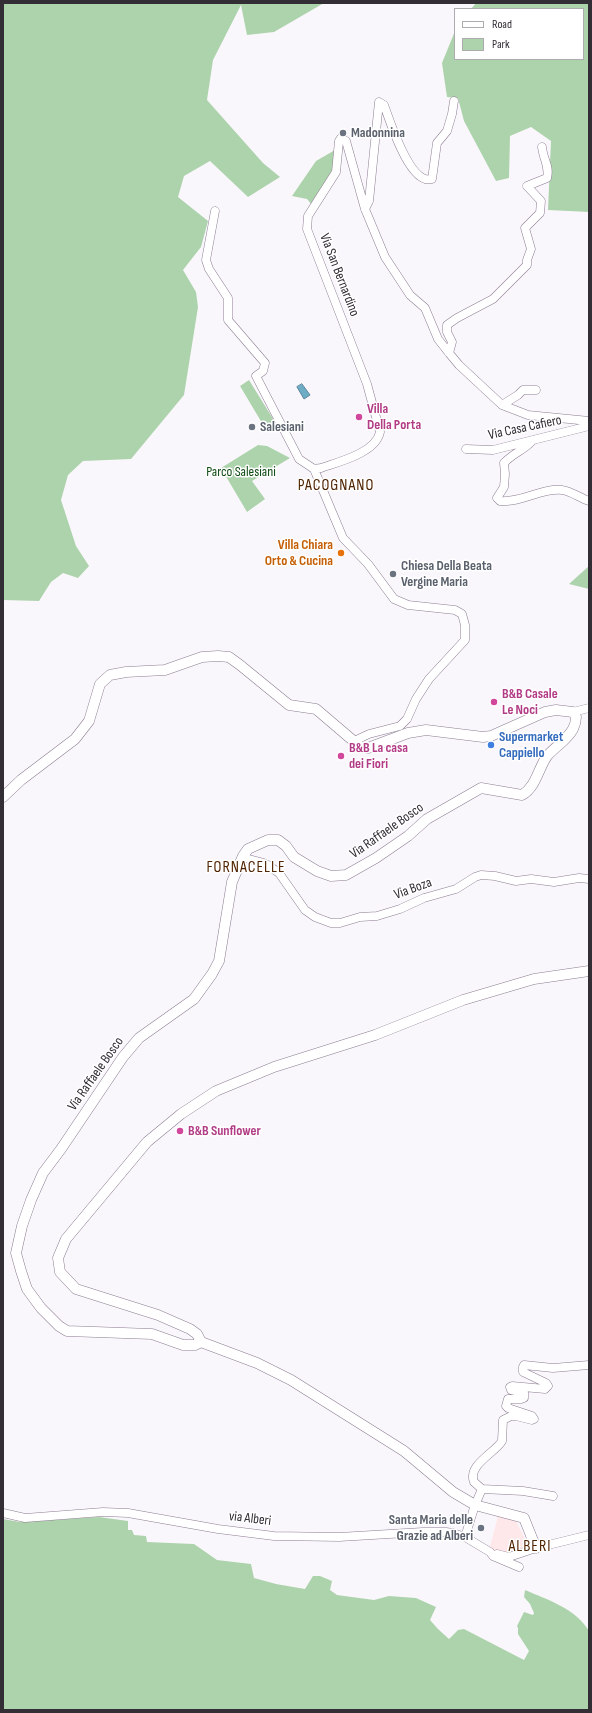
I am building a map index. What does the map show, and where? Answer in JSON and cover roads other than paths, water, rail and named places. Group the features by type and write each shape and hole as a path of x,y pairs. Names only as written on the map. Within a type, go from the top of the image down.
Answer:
{"street":[{"path":"365,209 369,201 378,102 384,105 394,133 410,165 419,177 428,180 432,179 437,144 447,131 454,101"},
{"name":"Via San Bernardino","path":"314,469 321,468 368,450 379,438 380,432 367,384 307,229 308,216 336,172 340,138 343,138 346,141 365,209 385,257 410,295 425,308 438,339 449,353 502,405 528,415 579,420"},
{"path":"449,353 452,342 447,332 447,325 493,299 527,265 527,260 531,249 525,228 540,212 541,201 527,186 547,178 548,166 543,157 542,147"},
{"path":"215,210 206,260 209,270 228,298 228,320 265,363 263,371 256,376 300,459 314,469 343,538 368,564 394,599 408,605 455,610 462,614 465,626 465,640 429,679 416,699 407,719 400,726 369,734 354,741"},
{"path":"502,405 523,390 536,390"},
{"name":"Via Casa Cafiero","path":"579,420 589,415"},
{"name":"Via Casa Cafiero","path":"579,420 589,421"},
{"name":"Via Casa Cafiero","path":"466,449 493,450 589,426"},
{"path":"532,441 524,449 508,458 504,463 505,480 502,491 498,494 497,498 500,501 506,502 547,491 563,490 589,501"},
{"path":"3,797 21,780 75,739 89,721 100,684 110,675 126,672 165,670 202,657 229,657 240,664 289,705 316,709 354,741 362,747 368,748 408,733 426,730 491,736 545,712 556,710 572,712 589,708"},
{"name":"Via Raffaele Bosco","path":"202,1342 195,1345 183,1345 152,1334 67,1331 59,1326 41,1308 27,1289 16,1253 22,1226 43,1172 61,1149 123,1057 138,1038 194,999 212,974 219,961 232,882 243,856 248,849 272,839 278,840 286,846 294,856 317,871 331,876 346,875 376,858 408,836 427,818 481,788 488,788 509,794 522,795 528,792 548,756 574,728 576,717 572,712"},
{"name":"Via Boza","path":"243,856 245,858 266,864 280,873 305,910 315,917 331,923 360,917 377,916 400,909 424,898 456,889 474,877 481,875 495,876 516,881 531,879 540,882 589,879"},
{"path":"536,1548 524,1518 475,1505 452,1492 404,1451 291,1380 257,1363 202,1342 197,1334 190,1329 158,1315 76,1289 60,1272 58,1258 66,1239 147,1142 181,1114 216,1091 274,1067 375,1035 463,1000 534,980 589,971"},
{"path":"553,1496 523,1491 482,1490 474,1482 473,1475 477,1466 502,1441 503,1420 511,1416 532,1420 534,1419 532,1416 506,1406 508,1399 524,1398 524,1393 511,1390 510,1388 512,1386 545,1389 548,1386 546,1383 523,1372 524,1365 553,1368 589,1365"},
{"path":"465,1537 475,1505 482,1490"},
{"name":"via Alberi","path":"3,1513 25,1518 103,1512 128,1513 218,1529 274,1536 339,1537 423,1532 453,1533 465,1537 490,1552 509,1557 536,1548 589,1535"},
{"name":"via Alberi","path":"490,1552 493,1556 520,1567"}],"water":[{"path":"302,384 310,395 304,399 297,387"}],"place":[{"name":"Madonnina","path":"343,133"},
{"name":"Villa Della Porta","path":"359,417"},
{"name":"Salesiani","path":"252,427"},
{"name":"Villa Chiara Orto & Cucina","path":"341,553"},
{"name":"Chiesa Della Beata Vergine Maria","path":"393,574"},
{"name":"B&B Casale Le Noci","path":"494,702"},
{"name":"Supermarket Cappiello","path":"491,745"},
{"name":"B&B La casa dei Fiori","path":"341,756"},
{"name":"B&B Sunflower","path":"180,1131"},
{"name":"Santa Maria delle Grazie ad Alberi","path":"481,1528"}],"district":[{"name":"PACOGNANO","path":"336,486"},
{"name":"FORNACELLE","path":"246,868"},
{"name":"ALBERI","path":"530,1547"}],"park label":[{"name":"Parco Salesiani","path":"241,472"}]}
